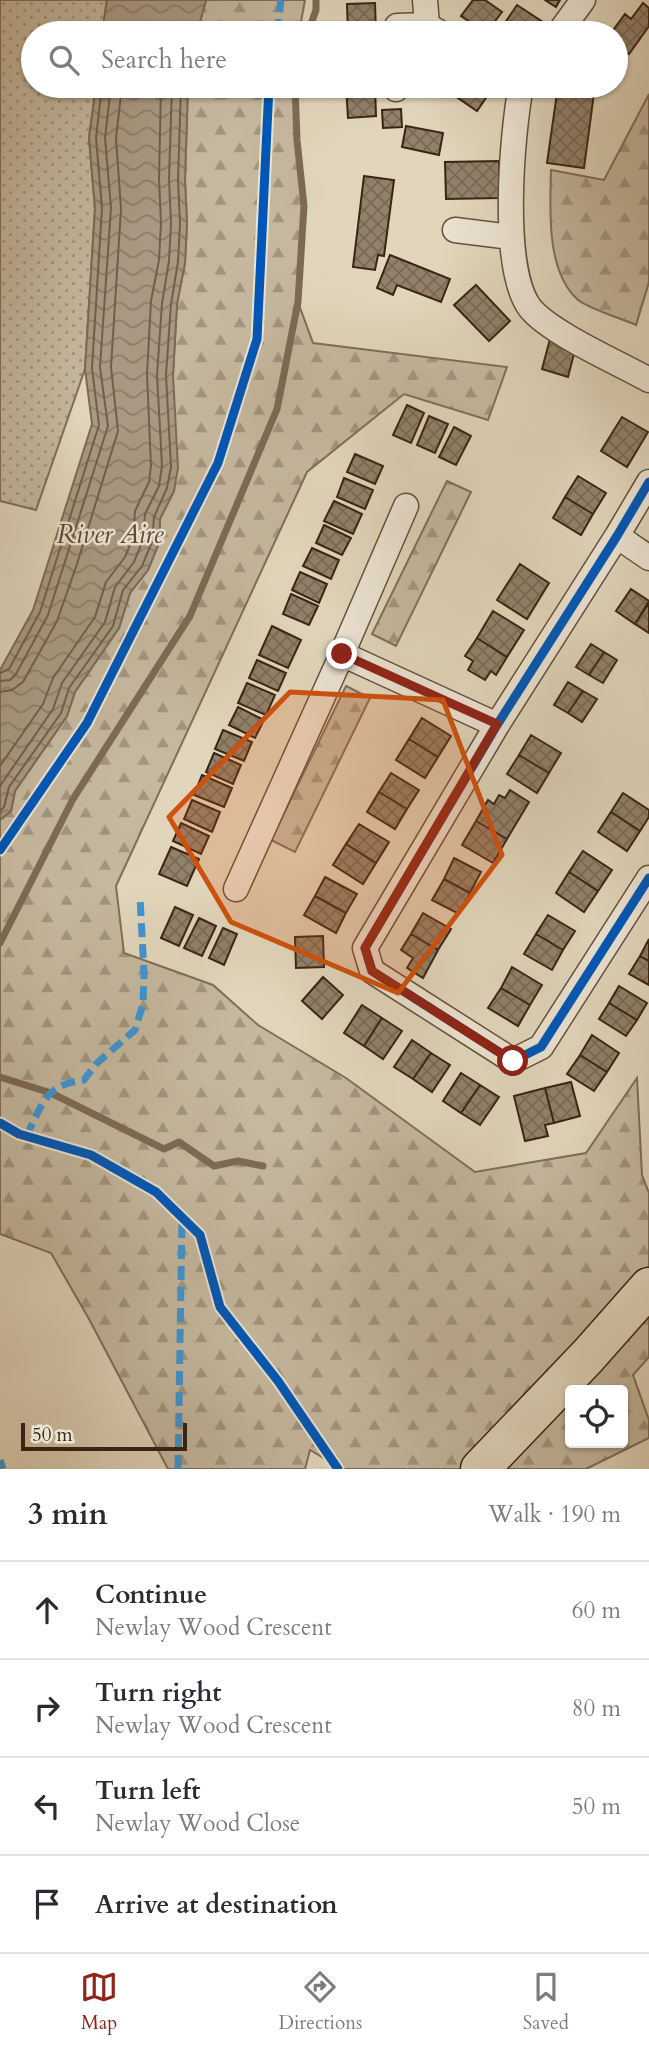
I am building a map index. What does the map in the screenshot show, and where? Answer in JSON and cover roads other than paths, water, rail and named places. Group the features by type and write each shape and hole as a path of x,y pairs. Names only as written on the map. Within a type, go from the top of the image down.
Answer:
{"main road":[{"path":"480,1469 588,1356 649,1287"}],"street":[{"path":"425,0 431,21"},
{"path":"568,21 583,0"},
{"path":"519,98 511,237 516,274 530,307 553,328 649,380"},
{"path":"455,230 511,237"},
{"path":"649,482 497,724 365,948 372,971 513,1061 541,1048 649,878"},
{"path":"236,889 406,506"},
{"path":"617,536 649,558"},
{"path":"342,654 497,724"}],"water":[{"path":"107,0 206,0 200,21 104,21"},
{"name":"River Aire","path":"94,98 188,98 185,263 177,304 173,375 178,468 174,491 160,519 159,543 148,570 130,593 119,628 75,692 67,716 15,791 11,811 0,820 0,670 33,610 92,424 85,369 95,208 89,138"}],"waterway":[{"path":"312,21 316,0"},
{"path":"0,943 73,799 190,616 277,409 298,302 304,206 295,98"},
{"path":"0,1077 51,1093 164,1149 179,1142 214,1166 238,1161 263,1166"}]}
